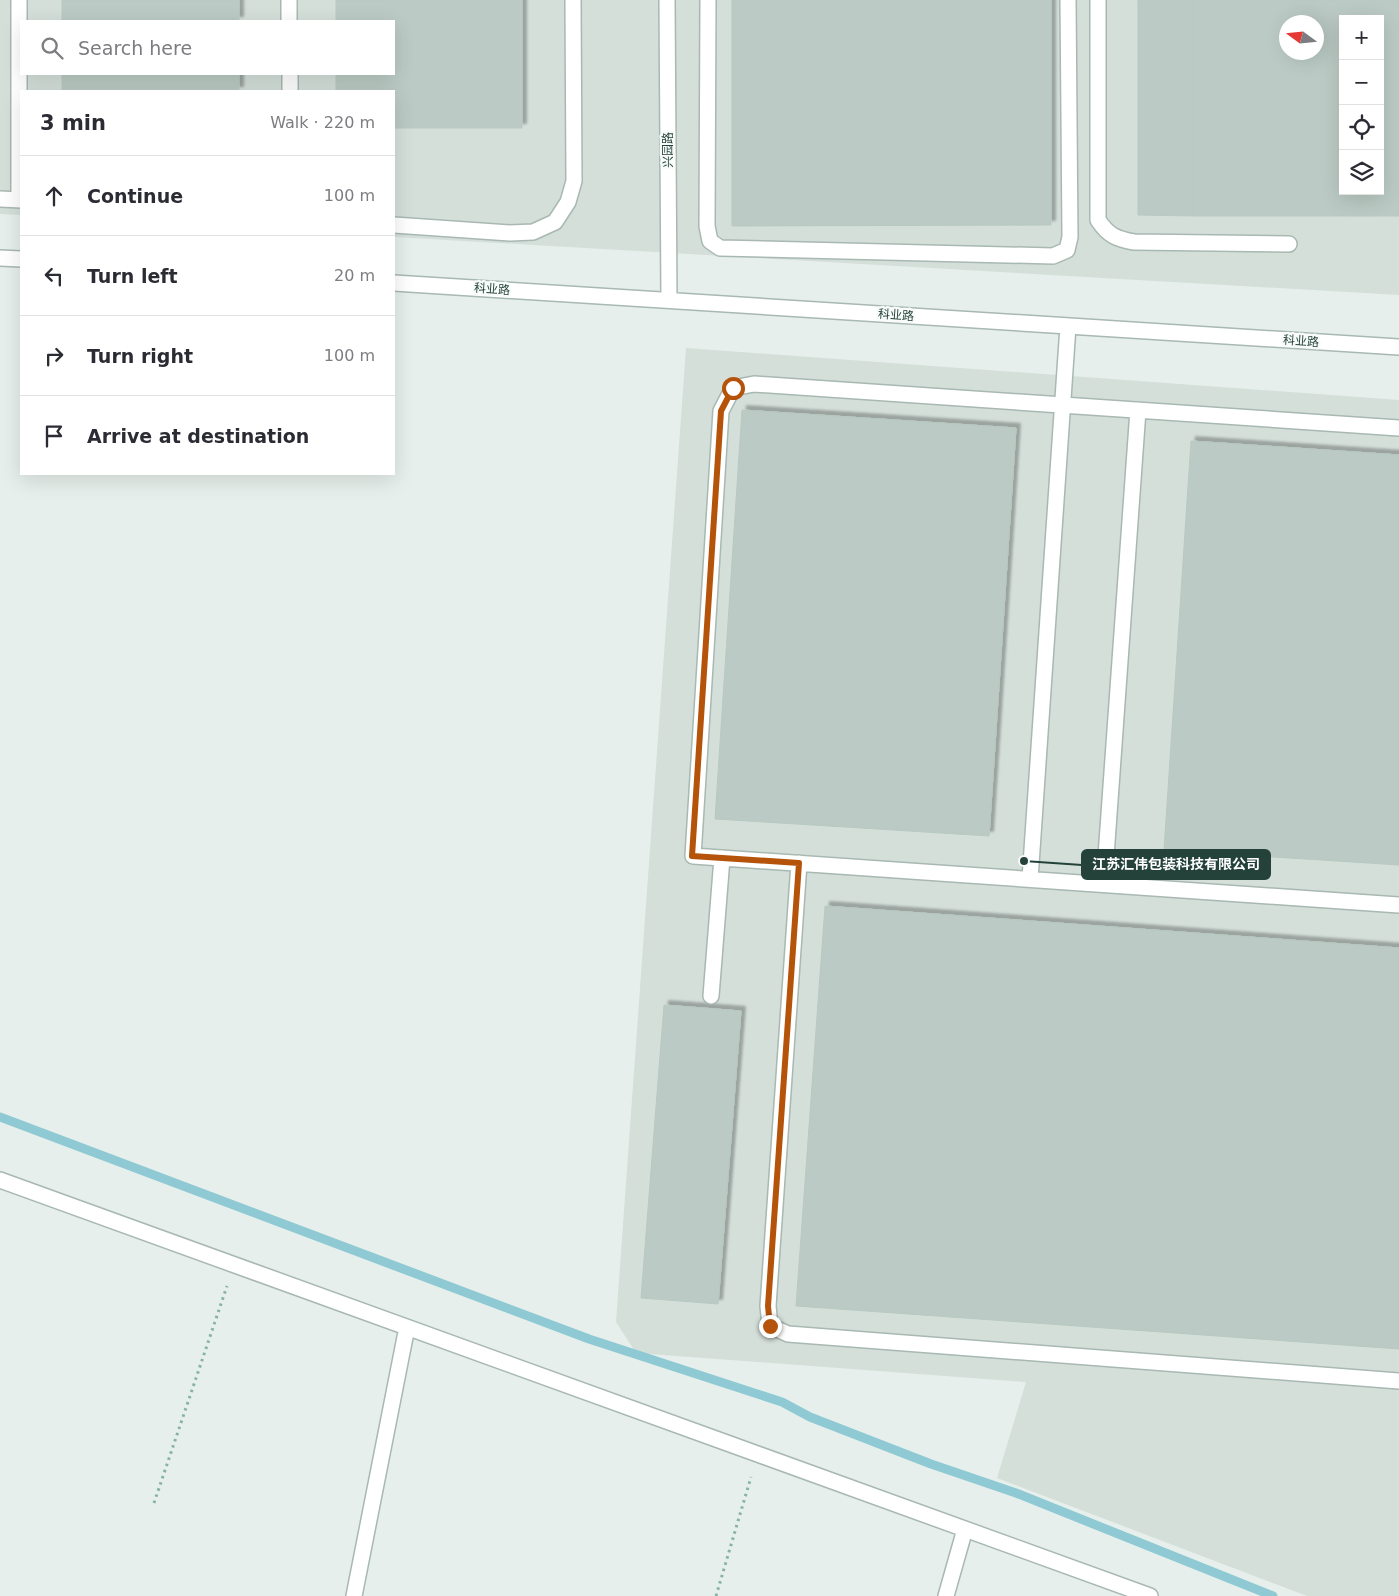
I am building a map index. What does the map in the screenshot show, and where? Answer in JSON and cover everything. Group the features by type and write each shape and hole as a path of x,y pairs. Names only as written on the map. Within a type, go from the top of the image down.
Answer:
{"street":[{"path":"0,199 20,200 19,0"},
{"path":"289,0 289,20"},
{"path":"395,225 510,233 533,232 555,222 568,202 574,180 573,0"},
{"name":"兴园路","path":"667,0 669,300"},
{"path":"708,0 707,226 710,241 720,248 1053,256 1067,250 1070,238 1068,0"},
{"path":"1098,0 1098,220 1106,233 1116,239 1134,242 1289,244"},
{"path":"290,75 290,90"},
{"path":"0,258 20,259"},
{"name":"科业路","path":"395,283 1399,347"},
{"path":"1030,879 1068,326"},
{"path":"1399,428 754,384 733,388 721,411 692,856 1399,905"},
{"path":"1104,884 1138,410"},
{"path":"711,996 722,858"},
{"path":"799,863 768,1306 770,1326 788,1334 1399,1380"},
{"path":"0,1180 965,1529 1117,1590 1150,1596"},
{"path":"354,1596 407,1327"},
{"path":"946,1596 965,1529"}],"path":[{"path":"154,1504 234,1265"},
{"path":"716,1596 757,1454"}],"shaded area":[{"path":"0,0 1399,0 1399,295 395,237 395,90 20,90 20,215 0,214"},
{"path":"686,348 1399,400 1399,1596 1307,1596 997,1478 1026,1382 636,1353 616,1322"}],"building":[{"path":"62,0 239,0 239,20 62,20"},
{"path":"336,0 522,0 522,128 395,128 395,90 336,90 336,75 395,75 395,20 336,20"},
{"path":"732,0 1051,0 1051,225 732,226"},
{"path":"1138,0 1193,0 1193,216 1138,215"},
{"path":"1193,0 1360,0 1360,15 1339,15 1339,195 1360,195 1360,216 1193,216"},
{"path":"1360,0 1399,0 1399,216 1360,216 1360,195 1384,195 1384,15 1360,15"},
{"path":"62,75 239,75 239,90 62,90"},
{"path":"742,410 1016,428 989,836 715,819"},
{"path":"1191,441 1399,455 1399,865 1164,850"},
{"path":"825,906 1399,948 1399,1349 796,1306"},
{"path":"664,1005 741,1011 718,1304 641,1298"}],"waterway":[{"path":"0,1117 589,1339 782,1402 810,1417 931,1464 1016,1493 1273,1596"}],"place":[{"name":"江苏汇伟包装科技有限公司","path":"1024,861"}],"route":[{"path":"733,388 721,411 692,856 799,863 768,1306 770,1326"}]}
